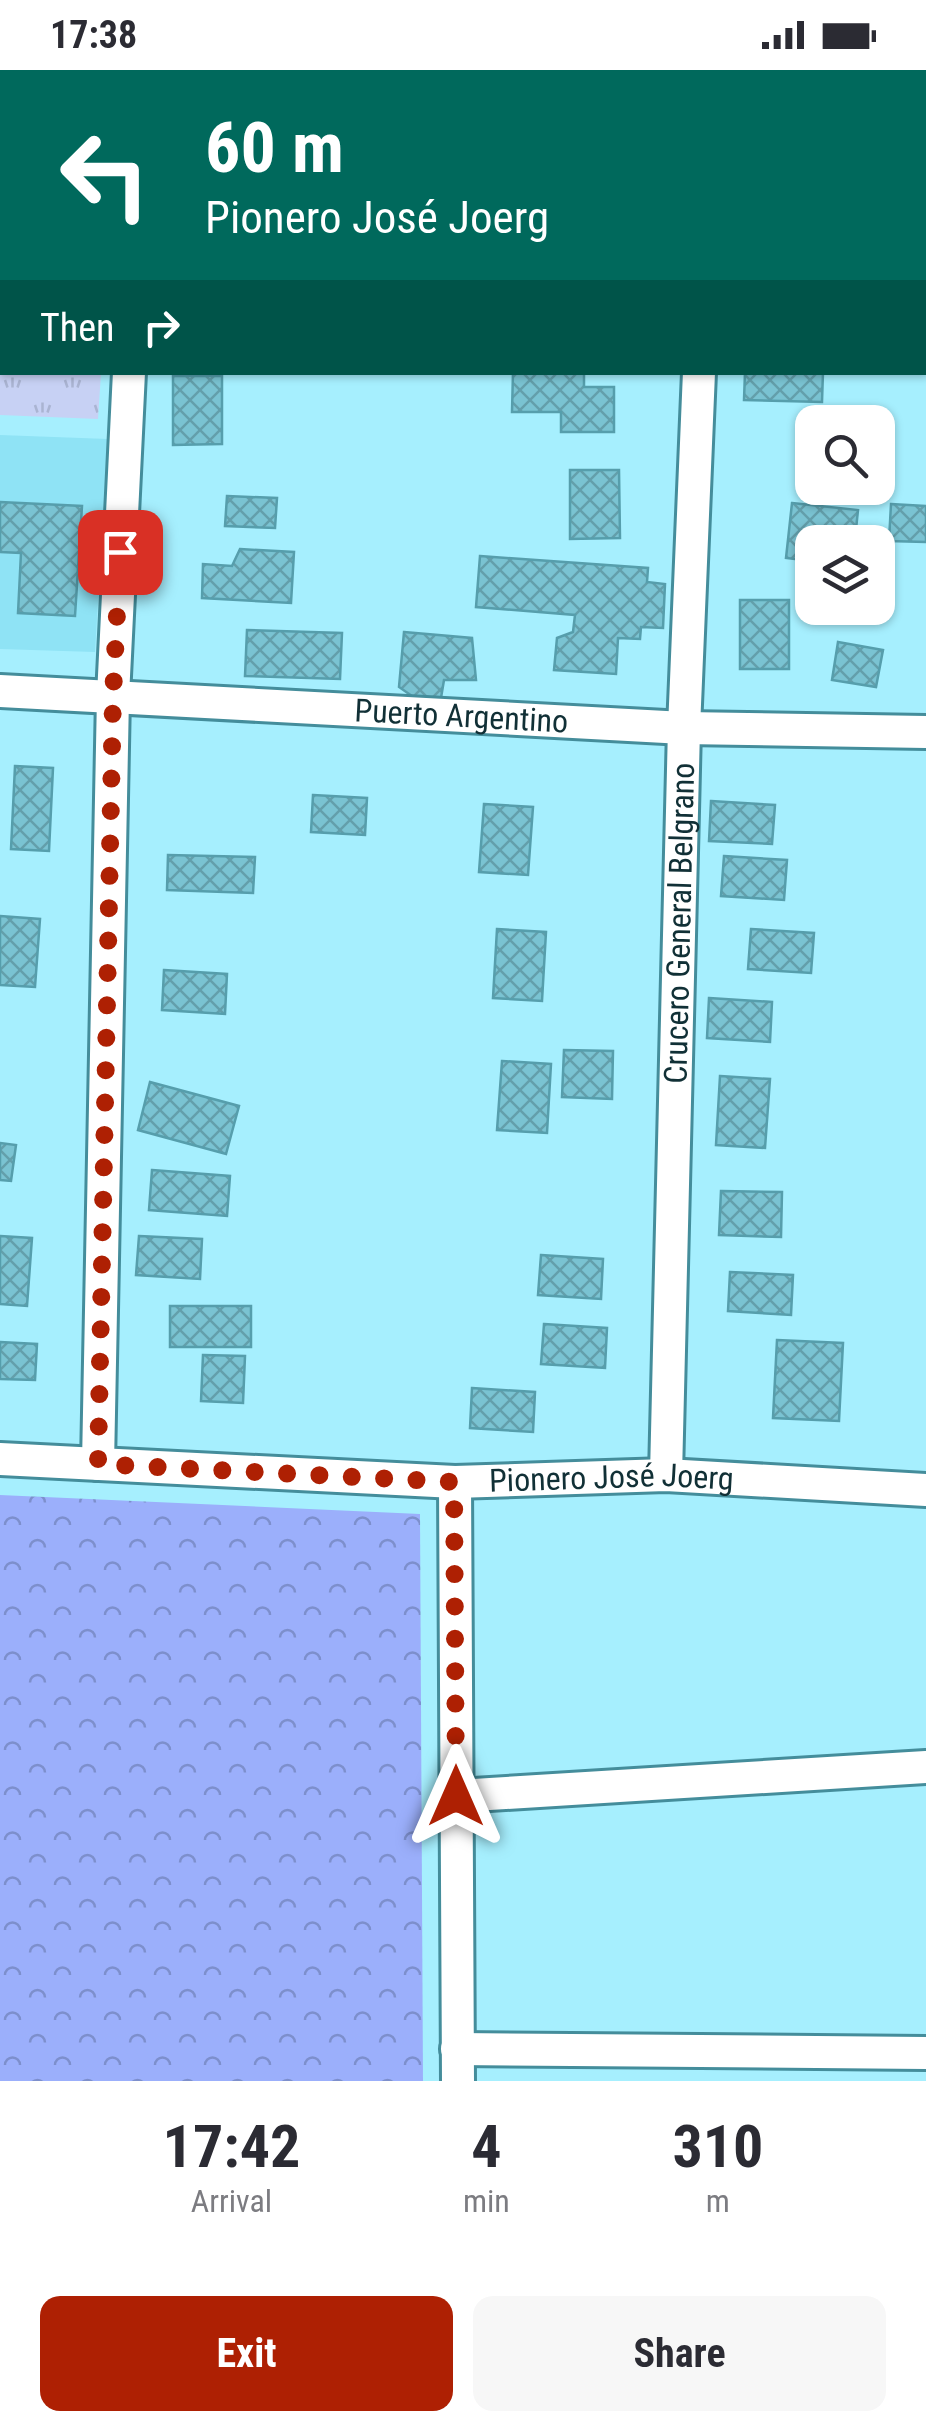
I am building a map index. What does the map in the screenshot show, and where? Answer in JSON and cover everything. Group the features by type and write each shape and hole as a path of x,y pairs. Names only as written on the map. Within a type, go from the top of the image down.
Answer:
{"street":[{"path":"98,1464 113,696 129,375"},
{"name":"Crucero General Belgrano","path":"666,1475 684,728 699,375"},
{"name":"Puerto Argentino","path":"0,692 684,728 926,732"},
{"name":"Pionero José Joerg","path":"0,1460 454,1482 666,1475 926,1490"},
{"path":"454,1482 458,2065 926,2054"},
{"path":"456,1796 926,1767"}],"shaded area":[{"path":"0,435 108,439 95,652 0,649"}],"green space":[{"path":"0,375 101,375 98,419 0,415"},
{"path":"0,1495 420,1514 423,2081 0,2081"}],"building":[{"path":"513,375 584,375 584,387 614,387 614,432 561,432 561,412 512,412"},
{"path":"745,375 823,375 822,402 744,400"},
{"path":"173,376 222,376 222,444 173,445"},
{"path":"570,470 619,470 620,538 570,539"},
{"path":"227,496 277,498 275,528 225,526"},
{"path":"0,502 82,506 75,616 18,613 21,553 0,552"},
{"path":"792,503 858,510 856,525 795,525 795,559 786,558"},
{"path":"891,505 926,506 926,542 895,541 895,525 890,525"},
{"path":"240,549 294,552 291,603 202,598 203,564 232,566"},
{"path":"480,556 648,568 647,582 665,584 663,628 641,627 640,639 618,638 616,674 554,670 557,638 573,632 575,615 476,607"},
{"path":"740,600 789,600 789,669 740,669"},
{"path":"247,630 342,633 340,679 245,676"},
{"path":"404,632 472,638 476,680 444,680 441,698 412,696 399,687"},
{"path":"838,642 883,650 876,687 832,680"},
{"path":"15,766 53,768 49,851 11,849"},
{"path":"313,795 367,798 365,835 311,832"},
{"path":"711,801 775,805 772,844 709,841"},
{"path":"484,804 533,807 528,875 479,872"},
{"path":"168,855 255,857 253,893 167,890"},
{"path":"724,856 787,860 784,900 721,896"},
{"path":"0,916 40,919 35,987 0,985"},
{"path":"497,929 546,932 542,1001 493,998"},
{"path":"751,929 814,933 811,973 748,969"},
{"path":"164,970 227,974 225,1014 162,1010"},
{"path":"709,998 772,1002 770,1042 707,1038"},
{"path":"564,1050 613,1051 612,1099 562,1097"},
{"path":"502,1061 551,1064 547,1133 497,1130"},
{"path":"720,1076 770,1079 765,1148 716,1145"},
{"path":"150,1082 239,1106 226,1154 138,1130"},
{"path":"0,1143 16,1145 11,1181 0,1180"},
{"path":"152,1170 230,1176 227,1216 149,1210"},
{"path":"721,1191 782,1192 781,1237 719,1235"},
{"path":"0,1236 32,1238 27,1306 0,1304"},
{"path":"139,1236 202,1239 200,1279 136,1275"},
{"path":"541,1255 603,1259 601,1299 538,1295"},
{"path":"730,1272 793,1275 791,1315 728,1311"},
{"path":"170,1306 251,1306 251,1347 170,1347"},
{"path":"544,1324 607,1328 605,1368 541,1364"},
{"path":"777,1340 843,1343 839,1421 773,1418"},
{"path":"0,1342 37,1344 35,1380 0,1379"},
{"path":"203,1355 245,1356 243,1403 201,1401"},
{"path":"472,1388 535,1392 533,1432 470,1428"}],"route":[{"path":"120,552 113,696 98,1464 454,1482 456,1796"}]}
